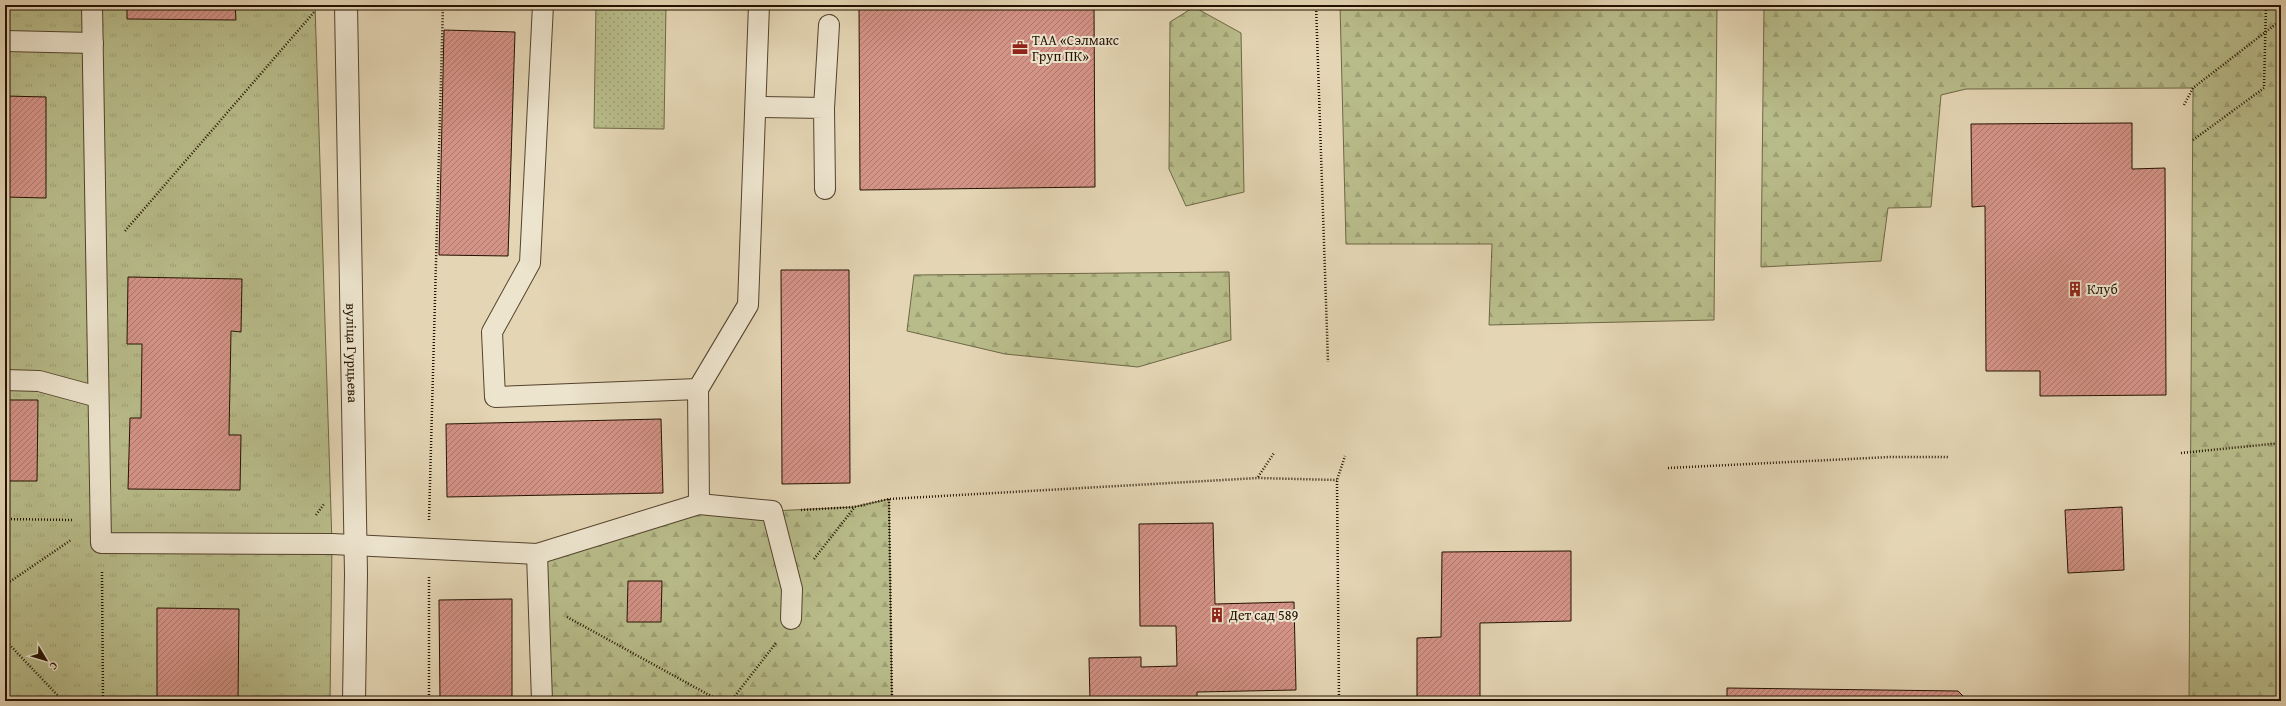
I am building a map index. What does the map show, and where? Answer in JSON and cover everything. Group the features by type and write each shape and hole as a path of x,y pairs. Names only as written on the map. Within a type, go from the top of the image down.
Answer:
{"street":[{"name":"вуліца Гурцьева","path":"346,5 354,545 356,574 354,701"}],"lane":[{"path":"92,5 101,544 354,545 536,554 699,504 772,511 792,589 791,619"},
{"path":"543,5 530,263 492,332 495,397 698,389"},
{"path":"699,504 698,389 748,305 757,107 759,5"},
{"path":"825,189 824,108 829,25"},
{"path":"5,42 92,43"},
{"path":"757,107 824,108"},
{"path":"5,380 39,381 98,397"},
{"path":"536,554 540,602 542,701"}],"path":[{"path":"429,701 428,549 444,5"},
{"path":"1316,5 1328,362"},
{"path":"2193,140 2264,88 2266,5"},
{"path":"123,234 316,10"},
{"path":"2184,105 2193,88 2281,20"},
{"path":"2182,453 2281,443"},
{"path":"1258,478 1274,453"},
{"path":"1339,701 1337,480 1345,456"},
{"path":"1668,468 1890,457 1949,457"},
{"path":"772,511 854,507 889,499 1258,478 1337,480"},
{"path":"889,499 892,701"},
{"path":"792,589 854,507"},
{"path":"5,518 100,521"},
{"path":"5,585 100,521"},
{"path":"101,544 103,701"},
{"path":"540,602 720,701"},
{"path":"731,701 773,647 791,619"},
{"path":"5,640 63,701"}],"green space":[{"path":"5,5 315,5 332,544 330,701 5,701"},
{"path":"596,5 666,6 664,129 594,128"},
{"path":"1340,5 1717,5 1714,320 1489,325 1492,244 1346,244"},
{"path":"1764,5 2281,5 2281,701 2189,701 2193,88 1966,89 1941,95 1931,207 1888,208 1881,261 1761,267"},
{"path":"1194,7 1241,33 1244,192 1186,206 1169,169 1170,22"},
{"path":"1229,272 1231,340 1138,367 1005,354 907,331 914,275"},
{"path":"889,499 892,701 542,701 537,554 699,504 772,511 854,507"}],"building":[{"path":"127,5 235,5 236,20 127,19"},
{"path":"859,5 1094,5 1095,187 860,190"},
{"path":"444,30 515,32 508,256 439,255"},
{"path":"5,96 46,97 46,198 5,197"},
{"name":"Клуб","path":"2132,123 2132,169 2165,168 2166,395 2040,396 2040,371 1986,371 1985,206 1972,207 1971,124"},
{"path":"781,270 849,270 850,483 782,484"},
{"path":"128,277 242,279 241,332 231,331 229,435 241,435 240,490 128,489 130,418 141,418 142,344 127,344"},
{"path":"5,400 38,400 37,481 5,481"},
{"path":"661,419 663,493 447,497 446,424"},
{"path":"2122,507 2124,570 2068,573 2065,510"},
{"name":"Дет сад 589","path":"1213,523 1215,604 1294,602 1296,690 1197,692 1197,699 1252,698 1252,701 1090,701 1089,658 1141,657 1141,667 1177,666 1176,626 1140,626 1139,524"},
{"path":"1571,551 1571,621 1480,623 1480,701 1417,701 1417,638 1441,637 1442,552"},
{"path":"628,581 662,581 661,622 627,622"},
{"path":"512,599 512,701 440,701 439,600"},
{"path":"157,608 239,609 238,701 157,701"},
{"path":"1727,688 1958,691 1968,701 1727,701"}],"place":[{"name":"ТАА «Сэлмакс Груп ПК»","path":"1020,48"},
{"name":"Клуб","path":"2075,289"},
{"name":"Дет сад 589","path":"1217,615"}]}
